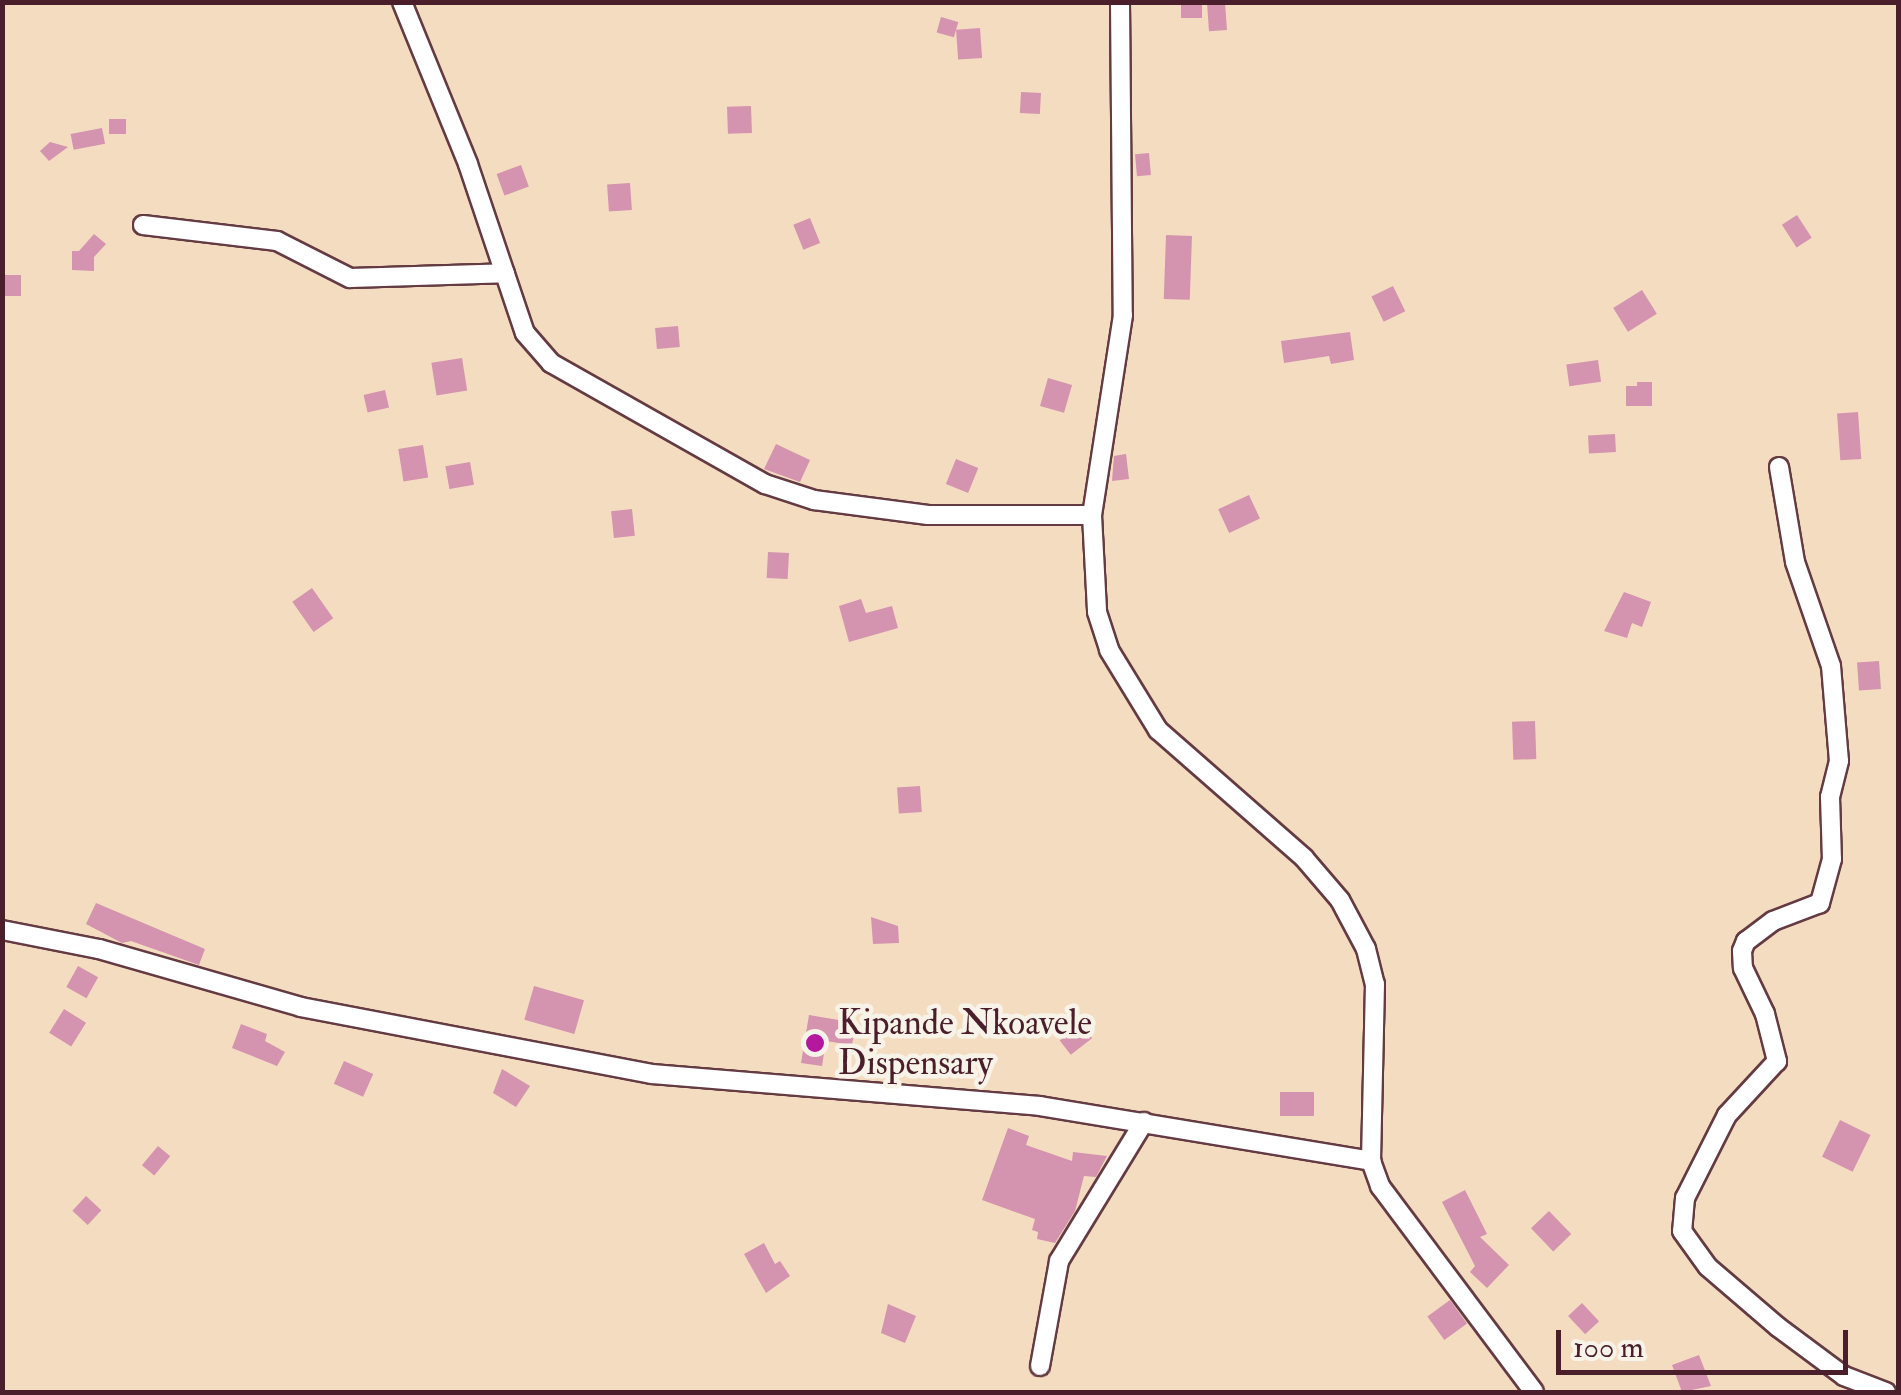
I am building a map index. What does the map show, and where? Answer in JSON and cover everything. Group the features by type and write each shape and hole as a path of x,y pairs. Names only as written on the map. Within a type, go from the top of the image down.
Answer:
{"street":[{"path":"402,2 468,164 525,333 551,364 765,484 814,500 948,516 1092,515"},
{"path":"1120,2 1123,315 1092,515 1098,612 1109,650 1158,730 1304,858 1340,900 1366,949 1378,1016 1371,1161 1394,1208 1534,1392"},
{"path":"143,225 277,242 350,278 505,273"},
{"path":"1779,468 1795,562 1831,666 1839,761 1830,797 1832,859 1820,903 1773,921 1746,942 1742,951 1744,968 1764,1014 1777,1061 1727,1115 1686,1198 1682,1231 1708,1267 1778,1327 1844,1376 1886,1392"},
{"path":"2,930 99,949 301,1008 652,1074 894,1091 1144,1122 1371,1161"},
{"path":"1040,1366 1059,1261 1144,1122"}],"building":[{"path":"1181,2 1202,2 1202,18 1181,18"},
{"path":"1225,2 1227,30 1209,31 1207,3"},
{"path":"941,17 958,22 954,37 937,32"},
{"path":"980,28 982,58 958,60 956,30"},
{"path":"1021,92 1041,93 1040,114 1020,113"},
{"path":"751,106 752,133 728,134 727,107"},
{"path":"109,119 126,119 126,134 109,134"},
{"path":"102,128 105,144 74,150 71,134"},
{"path":"50,142 68,147 49,161 40,151"},
{"path":"1149,153 1151,175 1137,176 1135,154"},
{"path":"521,165 529,187 504,196 497,174"},
{"path":"630,183 632,210 609,212 607,185"},
{"path":"1797,215 1812,238 1797,247 1782,225"},
{"path":"810,218 820,243 803,250 793,225"},
{"path":"94,234 106,244 94,257 94,271 72,270 72,251 79,251"},
{"path":"1166,235 1192,236 1190,300 1164,299"},
{"path":"2,275 21,275 21,296 2,296"},
{"path":"1393,286 1405,311 1384,322 1371,297"},
{"path":"1642,290 1657,314 1628,332 1613,308"},
{"path":"678,326 680,347 657,349 655,328"},
{"path":"1350,332 1354,360 1331,364 1329,356 1284,363 1281,341"},
{"path":"462,358 467,391 437,395 431,363"},
{"path":"1598,360 1601,382 1569,386 1566,364"},
{"path":"1048,378 1072,385 1064,413 1040,406"},
{"path":"1637,382 1652,382 1652,406 1626,406 1626,386 1637,386"},
{"path":"385,390 389,408 368,412 364,395"},
{"path":"1858,412 1861,459 1840,460 1837,413"},
{"path":"1615,434 1616,452 1589,453 1588,435"},
{"path":"776,444 810,460 800,482 764,469"},
{"path":"423,445 428,478 403,482 398,449"},
{"path":"1126,454 1129,479 1112,481 1114,456"},
{"path":"956,459 978,468 968,493 946,484"},
{"path":"470,462 474,485 449,489 445,466"},
{"path":"1249,495 1260,519 1229,533 1218,509"},
{"path":"632,509 635,536 614,538 611,511"},
{"path":"768,552 789,553 788,579 767,578"},
{"path":"312,588 333,618 314,632 292,602"},
{"path":"1624,592 1651,602 1642,627 1632,623 1627,638 1604,631"},
{"path":"861,599 866,613 892,606 898,628 849,642 839,606"},
{"path":"1879,661 1881,689 1859,690 1857,663"},
{"path":"1535,721 1536,759 1513,760 1512,722"},
{"path":"920,786 922,812 899,814 897,788"},
{"path":"96,903 205,949 199,965 131,941 122,943 86,924"},
{"path":"871,917 898,926 899,943 873,944"},
{"path":"78,966 98,977 86,998 66,987"},
{"path":"534,986 584,1000 574,1034 524,1020"},
{"path":"64,1009 86,1023 71,1047 49,1033"},
{"name":"Kipande Nkoavele Dispensary","path":"809,1015 856,1023 852,1045 826,1041 822,1066 801,1063"},
{"path":"241,1024 267,1034 265,1041 285,1052 277,1066 232,1048"},
{"path":"1081,1024 1092,1038 1071,1055 1060,1041"},
{"path":"344,1061 373,1074 363,1097 334,1084"},
{"path":"502,1069 530,1086 516,1107 493,1093"},
{"path":"1280,1092 1314,1092 1314,1116 1280,1116"},
{"path":"1840,1120 1871,1135 1853,1172 1822,1157"},
{"path":"1008,1128 1029,1136 1026,1145 1072,1161 1073,1152 1107,1156 1096,1177 1084,1176 1075,1211 1055,1243 1037,1239 1038,1232 1032,1230 1035,1219 982,1200"},
{"path":"158,1146 170,1156 154,1175 142,1165"},
{"path":"1465,1190 1487,1234 1480,1237 1509,1265 1487,1288 1470,1272 1475,1266 1442,1202"},
{"path":"86,1196 101,1210 88,1225 72,1211"},
{"path":"1549,1211 1571,1234 1553,1251 1531,1228"},
{"path":"764,1243 775,1264 780,1261 790,1276 766,1293 744,1254"},
{"path":"1450,1300 1467,1323 1444,1340 1427,1316"},
{"path":"1582,1303 1599,1321 1585,1334 1568,1316"},
{"path":"888,1304 916,1316 905,1343 881,1333"},
{"path":"1699,1355 1711,1386 1682,1392 1672,1365"}],"place":[{"name":"Kipande Nkoavele Dispensary","path":"815,1043"}]}
